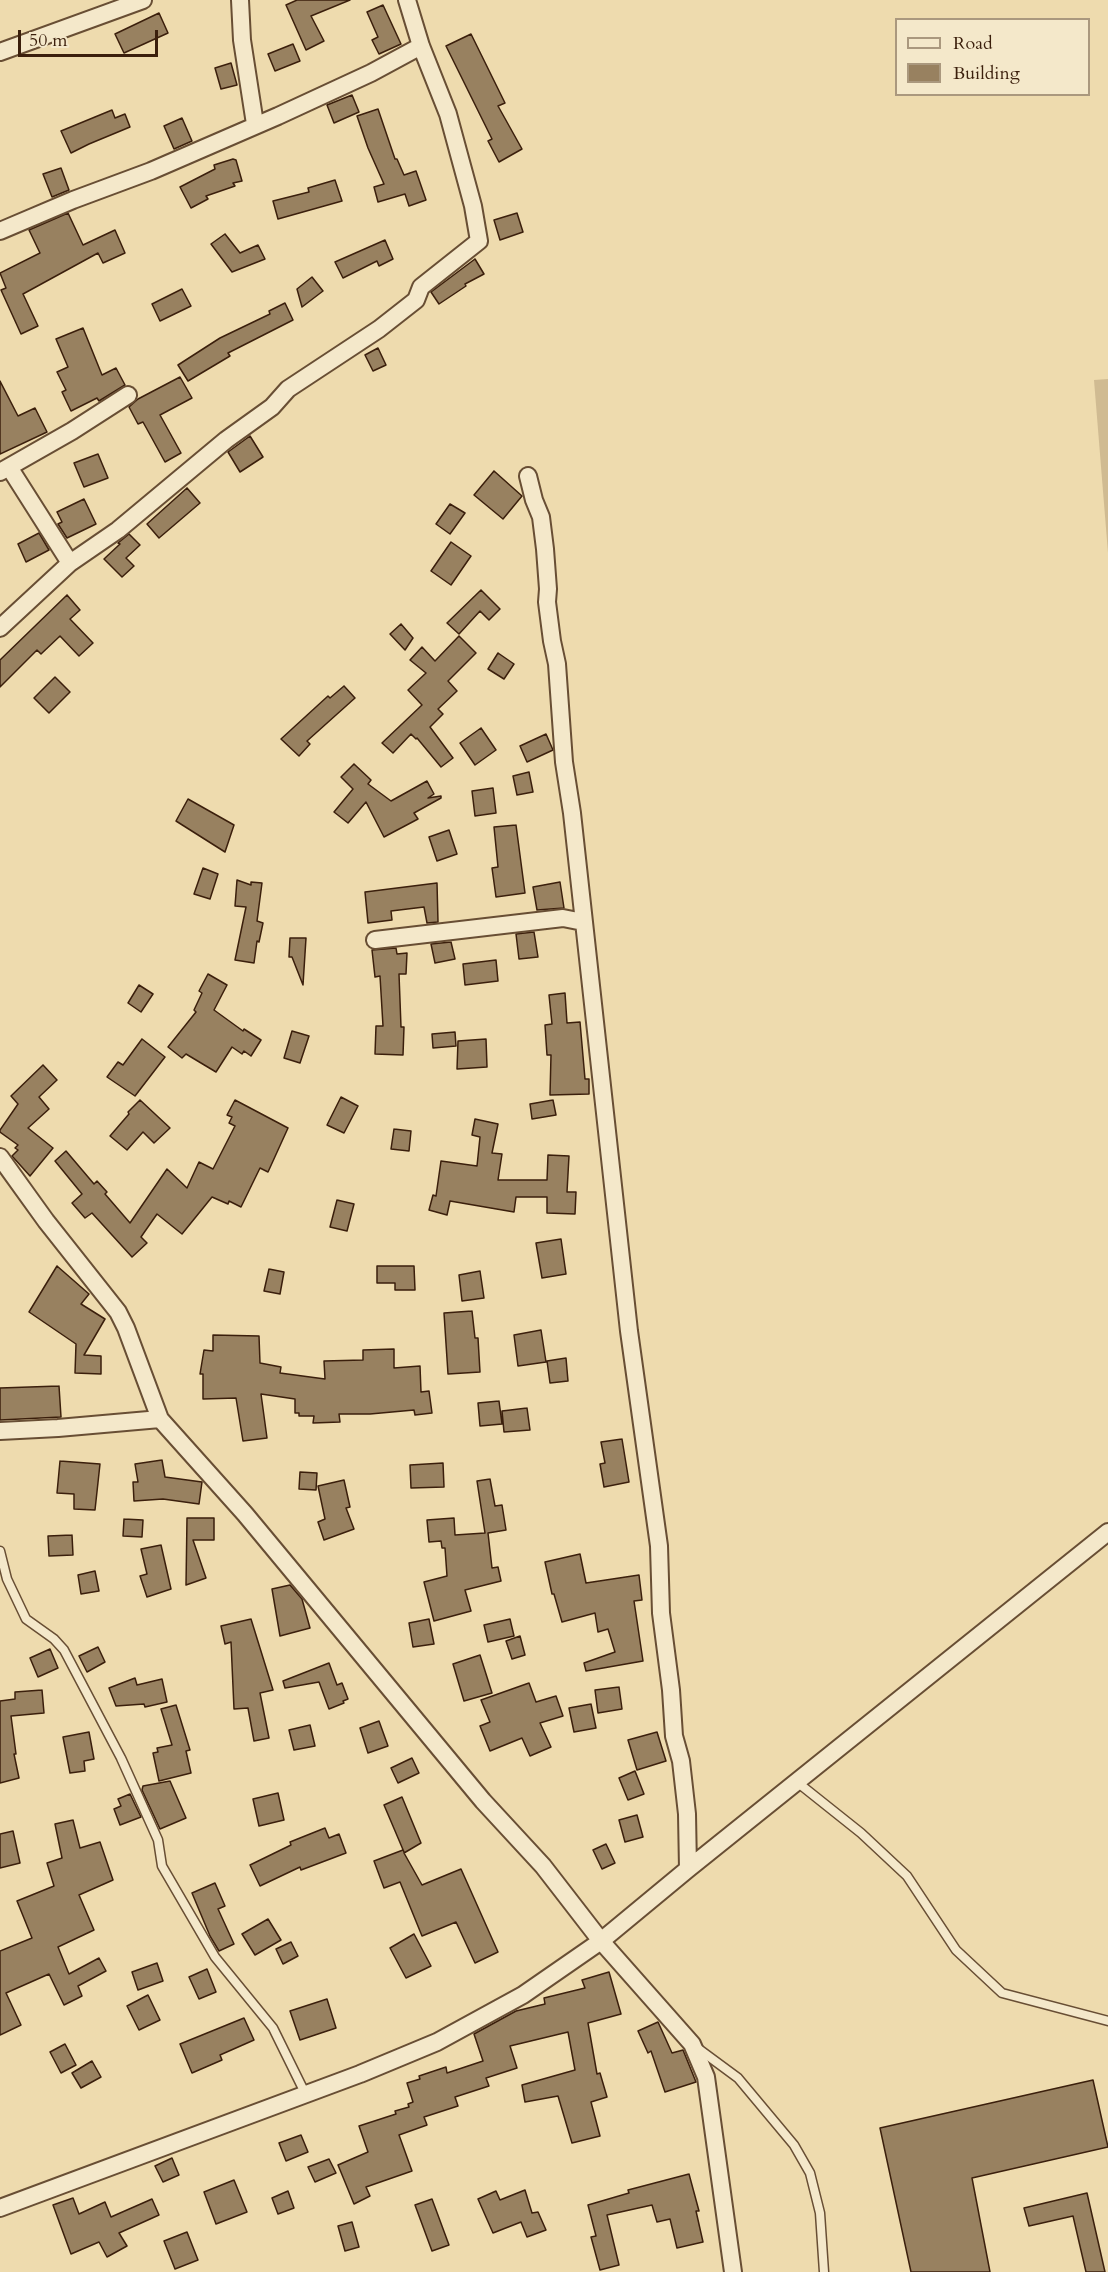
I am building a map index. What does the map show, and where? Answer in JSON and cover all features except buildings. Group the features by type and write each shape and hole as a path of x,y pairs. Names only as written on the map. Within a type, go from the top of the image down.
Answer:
{"street":[{"path":"0,52 143,0"},
{"path":"240,0 242,40 255,124"},
{"path":"0,628 70,563 118,530 226,440 272,407 288,389 379,329 416,300 421,287 478,241 473,207 448,114 421,46 407,0"},
{"path":"0,231 73,200 151,171 278,116 371,73 421,46"},
{"path":"70,563 4,469 72,431 128,395"},
{"path":"528,476 541,517 545,549 547,602 557,664 564,762 572,813 629,1331 659,1546 661,1613 671,1690 674,1736 681,1761 687,1814 688,1869"},
{"path":"375,940 563,918 583,922"},
{"path":"0,1158 46,1221 118,1312 160,1419 245,1514 483,1801 543,1866 602,1941 692,2044 706,2078 733,2272"},
{"path":"0,1431 160,1419"},
{"path":"0,2208 306,2096 437,2042 523,1995 602,1941 688,1869 1108,1532"}],"lane":[{"path":"0,1551 7,1579 26,1619 54,1639 64,1650 77,1679 121,1758 159,1840 162,1866 215,1957 273,2028 306,2096"},
{"path":"797,1782 861,1833 907,1876 956,1950 1002,1993 1108,2021"},
{"path":"692,2044 738,2078 794,2145 810,2173 820,2213 824,2272"}],"shaded area":[{"path":"1108,379 1108,553 1094,380"}]}
